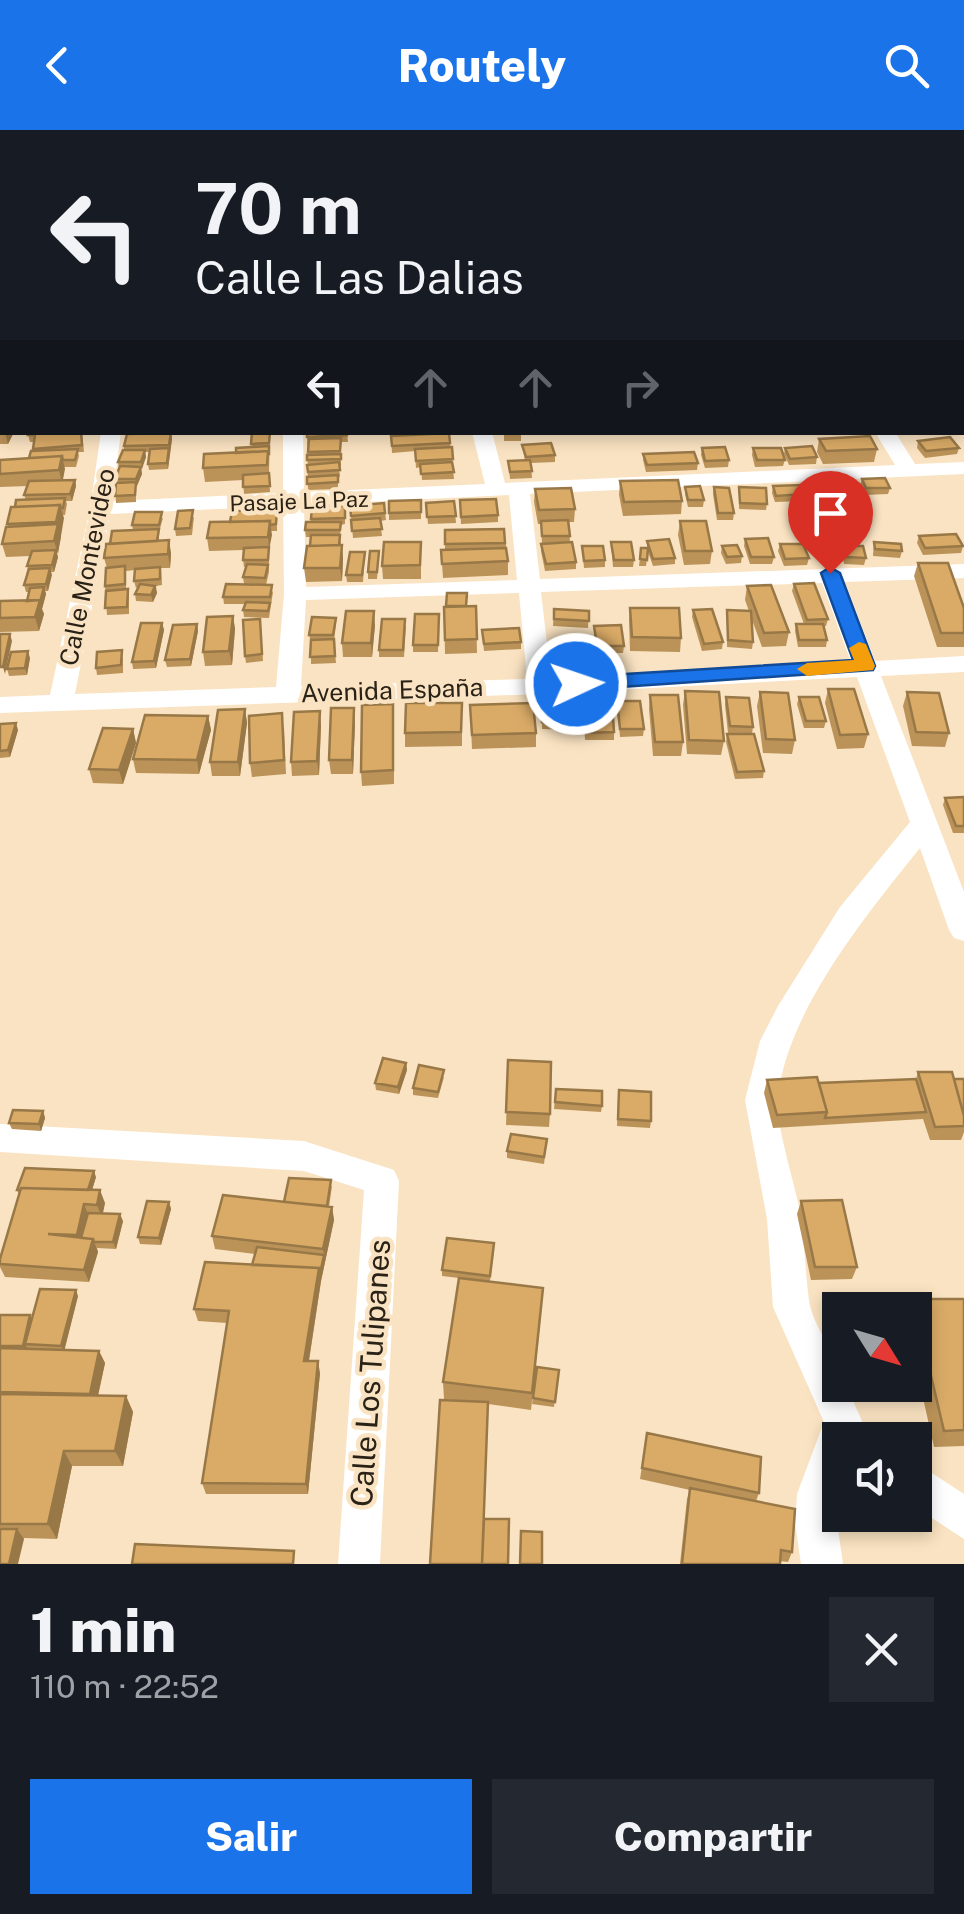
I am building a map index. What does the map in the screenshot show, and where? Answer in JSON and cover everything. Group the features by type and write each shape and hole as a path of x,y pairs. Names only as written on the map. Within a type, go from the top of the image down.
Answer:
{"street":[{"name":"Calle Montevideo","path":"61,702 101,508 110,435"},
{"path":"288,694 295,594 294,435"},
{"path":"483,435 508,492 532,584 540,686"},
{"path":"887,435 908,470"},
{"name":"Pasaje La Paz","path":"101,508 964,468"},
{"path":"295,594 964,571"},
{"path":"830,573 923,825 950,860 964,930"},
{"name":"Avenida España","path":"0,704 540,686 866,666 964,664"},
{"path":"845,1422 790,1308 784,1219 760,1100 776,1041 790,1015 850,915 923,825"},
{"name":"Calle Los Tulipanes","path":"0,1138 304,1156 382,1182 358,1564"},
{"path":"822,1479 814,1491 814,1524 822,1564"},
{"path":"932,1495 964,1519"}],"building":[{"path":"35,435 81,435 82,445 33,449"},
{"path":"127,435 171,435 169,445 124,446"},
{"path":"252,435 270,435 269,443 251,444"},
{"path":"449,435 450,443 392,446 391,436"},
{"path":"870,436 877,449 826,451 819,439"},
{"path":"950,437 959,448 926,451 918,441"},
{"path":"341,438 340,451 308,452 309,439"},
{"path":"551,443 555,455 526,457 522,445"},
{"path":"269,446 269,454 236,453 236,448"},
{"path":"812,446 817,457 790,459 785,448"},
{"path":"452,447 453,459 416,461 415,449"},
{"path":"725,447 729,460 705,461 702,448"},
{"path":"169,448 167,463 148,464 150,449"},
{"path":"753,448 781,448 785,460 757,460"},
{"path":"78,449 75,460 63,460 62,456 29,458 31,451"},
{"path":"123,450 145,450 141,462 118,462"},
{"path":"268,451 267,465 203,468 204,454"},
{"path":"694,452 698,463 647,465 643,454"},
{"path":"341,454 341,459 307,460 307,455"},
{"path":"62,456 59,470 0,474 0,460"},
{"path":"530,460 532,471 510,472 508,461"},
{"path":"339,462 340,470 308,472 307,465"},
{"path":"452,462 454,472 421,474 420,464"},
{"path":"120,466 141,467 136,479 115,479"},
{"path":"269,473 270,486 243,487 243,475"},
{"path":"338,475 338,482 307,484 307,477"},
{"path":"885,478 890,488 866,488 862,479"},
{"path":"827,479 848,479 850,486 829,486"},
{"path":"75,480 70,494 24,495 29,481"},
{"path":"678,480 682,501 624,502 620,481"},
{"path":"136,482 135,495 115,496 116,483"},
{"path":"801,485 805,494 776,496 773,486"},
{"path":"700,486 704,500 688,500 685,487"},
{"path":"714,487 729,488 734,513 718,513"},
{"path":"739,487 766,488 767,504 740,503"},
{"path":"571,488 575,509 539,510 535,489"},
{"path":"65,498 63,508 15,507 16,500"},
{"path":"496,499 498,515 461,517 460,500"},
{"path":"421,500 421,512 389,513 389,501"},
{"path":"454,501 456,516 427,517 426,503"},
{"path":"384,503 385,513 351,516 350,506"},
{"path":"60,505 56,522 7,524 11,507"},
{"path":"345,505 345,518 311,519 312,506"},
{"path":"193,510 190,528 175,529 178,511"},
{"path":"277,510 276,524 230,522 232,511"},
{"path":"135,512 162,512 159,525 132,525"},
{"path":"380,518 382,529 352,531 351,520"},
{"path":"568,520 570,536 542,536 541,521"},
{"path":"270,521 268,537 207,538 210,522"},
{"path":"680,521 706,521 712,551 685,551"},
{"path":"306,522 341,522 340,530 305,530"},
{"path":"58,524 54,541 2,544 6,527"},
{"path":"159,529 157,541 110,544 112,531"},
{"path":"504,529 505,543 445,544 445,530"},
{"path":"956,534 963,546 925,548 919,536"},
{"path":"311,535 340,535 339,545 310,546"},
{"path":"768,538 774,557 751,557 745,539"},
{"path":"669,539 675,558 653,559 647,541"},
{"path":"169,540 168,554 104,558 106,544"},
{"path":"384,542 421,542 420,565 382,566"},
{"path":"572,542 576,562 546,564 541,544"},
{"path":"611,542 631,542 634,560 614,560"},
{"path":"874,542 901,544 902,551 875,549"},
{"path":"780,544 803,544 809,558 785,559"},
{"path":"342,545 340,568 304,568 307,546"},
{"path":"737,545 742,556 727,557 722,546"},
{"path":"582,546 603,546 605,560 584,561"},
{"path":"843,546 863,546 866,558 846,557"},
{"path":"269,547 268,560 243,560 244,548"},
{"path":"506,548 508,561 442,564 441,550"},
{"path":"641,548 648,548 647,560 640,559"},
{"path":"56,550 52,565 27,566 32,551"},
{"path":"370,551 379,551 377,572 368,572"},
{"path":"350,552 365,552 362,575 346,575"},
{"path":"918,563 948,563 964,608 964,633 941,633"},
{"path":"247,564 268,565 265,578 243,577"},
{"path":"125,566 125,584 105,586 106,568"},
{"path":"160,567 160,579 134,581 135,569"},
{"path":"50,568 46,584 24,585 29,569"},
{"path":"814,583 828,619 807,620 794,584"},
{"path":"140,584 155,586 151,595 135,594"},
{"path":"226,584 272,585 270,597 223,597"},
{"path":"771,585 789,632 764,633 747,586"},
{"path":"44,587 40,602 27,601 30,588"},
{"path":"128,589 127,607 105,608 106,591"},
{"path":"447,593 467,593 466,606 446,606"},
{"path":"40,600 35,617 0,618 0,601"},
{"path":"246,602 270,603 268,611 243,610"},
{"path":"476,606 477,639 445,640 444,607"},
{"path":"630,608 679,608 681,638 632,637"},
{"path":"554,609 589,611 589,621 554,619"},
{"path":"712,609 723,642 704,644 693,610"},
{"path":"727,610 751,611 753,642 728,640"},
{"path":"346,611 374,611 371,643 342,643"},
{"path":"415,614 439,614 438,645 413,645"},
{"path":"233,616 229,651 203,652 207,617"},
{"path":"312,617 336,618 333,635 309,635"},
{"path":"260,619 262,654 245,656 243,620"},
{"path":"382,619 405,619 403,650 379,650"},
{"path":"141,623 162,623 154,661 132,662"},
{"path":"197,624 190,659 165,660 173,625"},
{"path":"796,624 823,624 827,640 799,640"},
{"path":"621,625 624,646 597,646 594,626"},
{"path":"519,628 521,642 484,644 482,630"},
{"path":"0,634 10,634 3,667 0,667"},
{"path":"334,639 335,656 310,657 311,640"},
{"path":"122,650 121,665 96,668 97,652"},
{"path":"28,651 25,668 7,669 11,652"},
{"path":"828,689 854,689 868,734 840,735"},
{"path":"685,691 719,692 724,741 689,740"},
{"path":"760,692 788,693 795,740 766,739"},
{"path":"907,692 939,693 949,733 916,732"},
{"path":"650,695 678,695 683,742 655,742"},
{"path":"726,697 749,698 753,727 730,726"},
{"path":"799,697 819,697 826,721 806,721"},
{"path":"617,701 640,701 644,729 620,729"},
{"path":"583,702 612,702 614,732 586,733"},
{"path":"406,703 462,703 461,732 405,733"},
{"path":"533,703 536,733 472,735 470,705"},
{"path":"393,704 393,770 361,772 362,705"},
{"path":"542,707 574,707 575,723 542,722"},
{"path":"331,708 354,708 352,760 329,760"},
{"path":"245,709 238,762 210,762 218,710"},
{"path":"320,711 317,761 291,762 294,712"},
{"path":"282,713 284,760 250,763 249,716"},
{"path":"145,715 208,716 197,760 133,759"},
{"path":"16,723 8,750 0,751 0,724"},
{"path":"103,728 133,729 119,770 89,769"},
{"path":"727,734 754,734 764,771 737,772"},
{"path":"964,797 964,826 956,826 945,798"},
{"path":"383,1058 406,1063 398,1087 375,1083"},
{"path":"508,1060 551,1062 550,1114 506,1112"},
{"path":"419,1065 444,1070 438,1092 413,1088"},
{"path":"918,1072 952,1072 964,1126 935,1127"},
{"path":"817,1077 827,1112 777,1115 767,1080"},
{"path":"916,1079 926,1112 825,1118 819,1083"},
{"path":"954,1079 964,1079 964,1112 963,1112"},
{"path":"556,1089 602,1091 602,1106 555,1102"},
{"path":"619,1090 651,1092 651,1121 618,1119"},
{"path":"13,1110 43,1111 39,1124 9,1123"},
{"path":"511,1134 547,1139 544,1157 507,1151"},
{"path":"25,1168 94,1171 88,1190 17,1190"},
{"path":"289,1178 331,1180 327,1206 284,1202"},
{"path":"21,1188 100,1190 97,1205 84,1204 77,1235 48,1234 93,1239 84,1270 0,1264"},
{"path":"223,1195 332,1207 323,1249 212,1236"},
{"path":"842,1200 857,1267 815,1267 801,1201"},
{"path":"147,1201 169,1202 159,1238 138,1237"},
{"path":"88,1213 120,1214 113,1242 81,1238"},
{"path":"447,1238 494,1243 490,1276 442,1270"},
{"path":"257,1247 324,1255 320,1274 319,1268 252,1265"},
{"path":"205,1262 319,1268 304,1361 318,1361 306,1484 202,1483 229,1311 194,1309"},
{"path":"459,1278 543,1288 532,1393 443,1382"},
{"path":"40,1289 76,1290 61,1346 25,1344"},
{"path":"932,1299 964,1299 964,1430 944,1431 932,1380"},
{"path":"0,1315 30,1315 23,1346 0,1346"},
{"path":"0,1348 99,1351 90,1394 0,1392"},
{"path":"537,1367 559,1370 555,1402 533,1398"},
{"path":"0,1394 126,1396 115,1451 64,1451 48,1524 0,1524"},
{"path":"440,1400 488,1402 482,1564 430,1564"},
{"path":"647,1433 761,1457 759,1493 642,1468"},
{"path":"690,1488 795,1509 792,1552 781,1550 780,1564 682,1564"},
{"path":"484,1519 509,1519 508,1564 482,1564"},
{"path":"0,1529 17,1529 9,1564 0,1564"},
{"path":"521,1531 542,1532 542,1564 520,1564"},
{"path":"135,1544 294,1551 293,1564 132,1564"}],"slow traffic":[{"path":"807,669 866,666 859,648"}],"route":[{"path":"576,684 866,666 830,573"}]}
